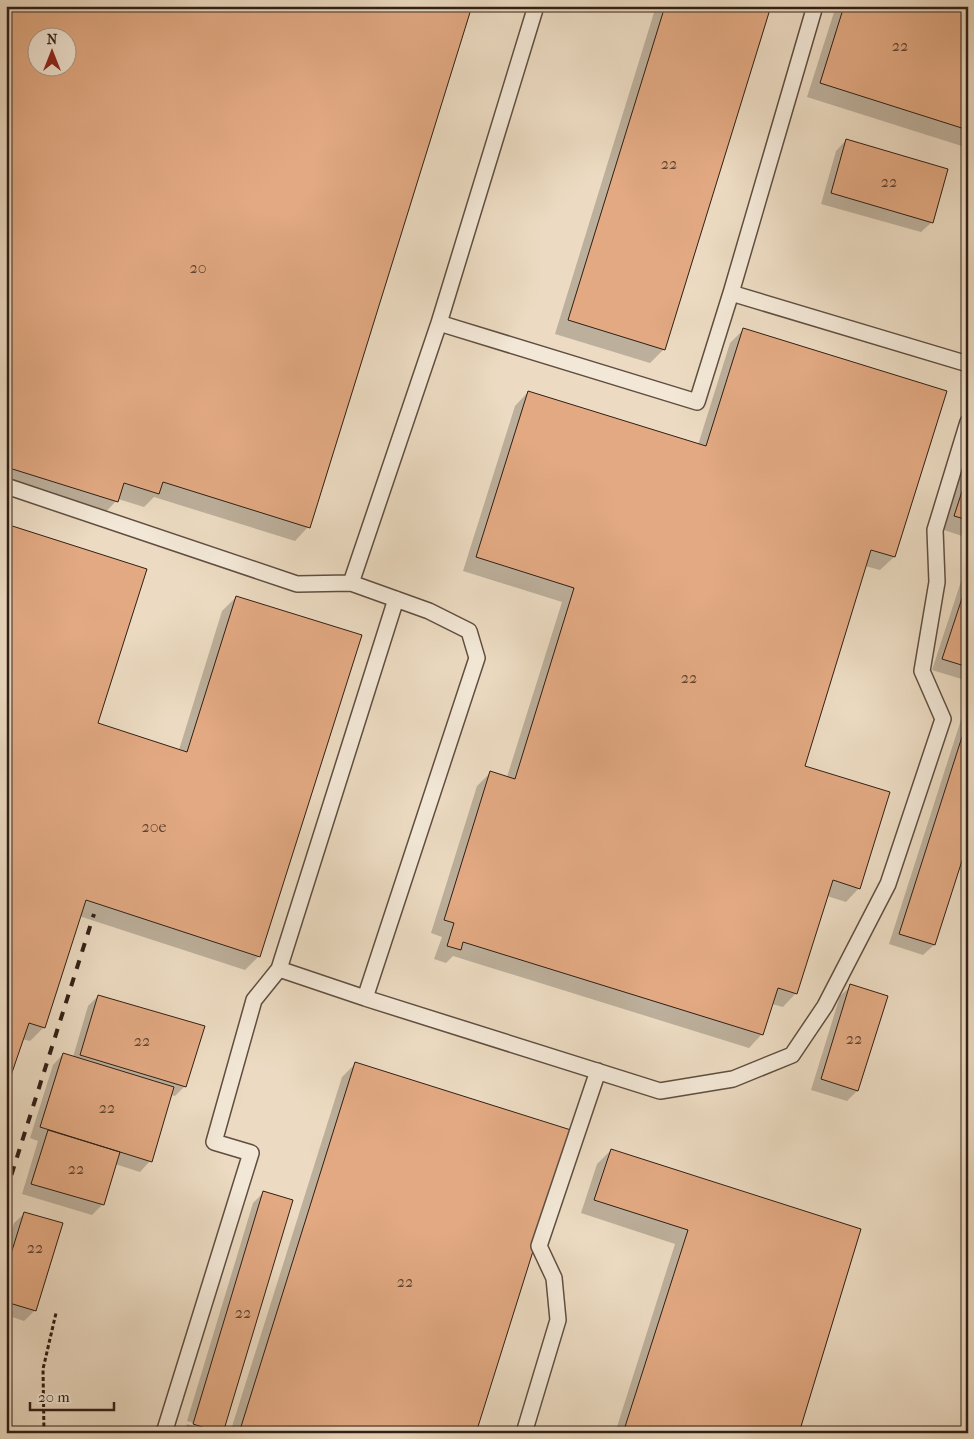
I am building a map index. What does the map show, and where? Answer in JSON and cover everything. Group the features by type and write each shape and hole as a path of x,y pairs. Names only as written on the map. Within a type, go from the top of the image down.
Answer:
{"lane":[{"path":"351,583 439,323 536,6"},
{"path":"439,323 697,402 815,6"},
{"path":"731,293 968,364"},
{"path":"278,969 660,1091 733,1079 792,1055 825,1006 888,884 943,719 922,671 937,582 935,530 968,422"},
{"path":"6,486 297,584 351,583 429,611 469,631 477,658 365,998"},
{"path":"164,1433 251,1154 214,1142 254,1000 278,969 396,599"},
{"path":"524,1433 558,1320 554,1278 539,1246 598,1071"}],"path":[{"path":"44,1433 43,1370 56,1313"}],"building":[{"path":"6,6 472,6 310,528 163,482 159,494 124,483 118,502 6,467"},
{"path":"665,6 771,6 665,350 568,320"},
{"path":"844,6 968,6 968,130 820,83"},
{"path":"846,139 948,169 933,223 831,193"},
{"path":"743,328 947,391 895,557 871,550 805,766 890,792 860,889 833,880 797,994 778,988 763,1035 463,942 461,950 447,946 454,923 444,920 490,771 515,779 574,588 476,557 528,391 706,446"},
{"path":"968,473 968,520 954,516"},
{"path":"6,524 147,569 98,723 187,752 236,596 362,635 260,957 86,900 45,1028 29,1023 6,1090"},
{"path":"968,580 968,667 942,659"},
{"path":"968,718 968,842 935,945 899,934"},
{"path":"850,984 888,996 858,1091 821,1079"},
{"path":"98,995 205,1026 186,1087 80,1055"},
{"path":"63,1053 174,1087 152,1162 40,1127"},
{"path":"355,1062 571,1130 476,1433 239,1433"},
{"path":"48,1130 120,1152 104,1205 31,1184"},
{"path":"611,1149 861,1229 799,1433 623,1433 688,1230 594,1200"},
{"path":"263,1191 293,1200 223,1433 220,1433 193,1424"},
{"path":"24,1212 63,1223 36,1311 6,1302 6,1270"}],"railway":[{"path":"6,1192 94,914"}]}
